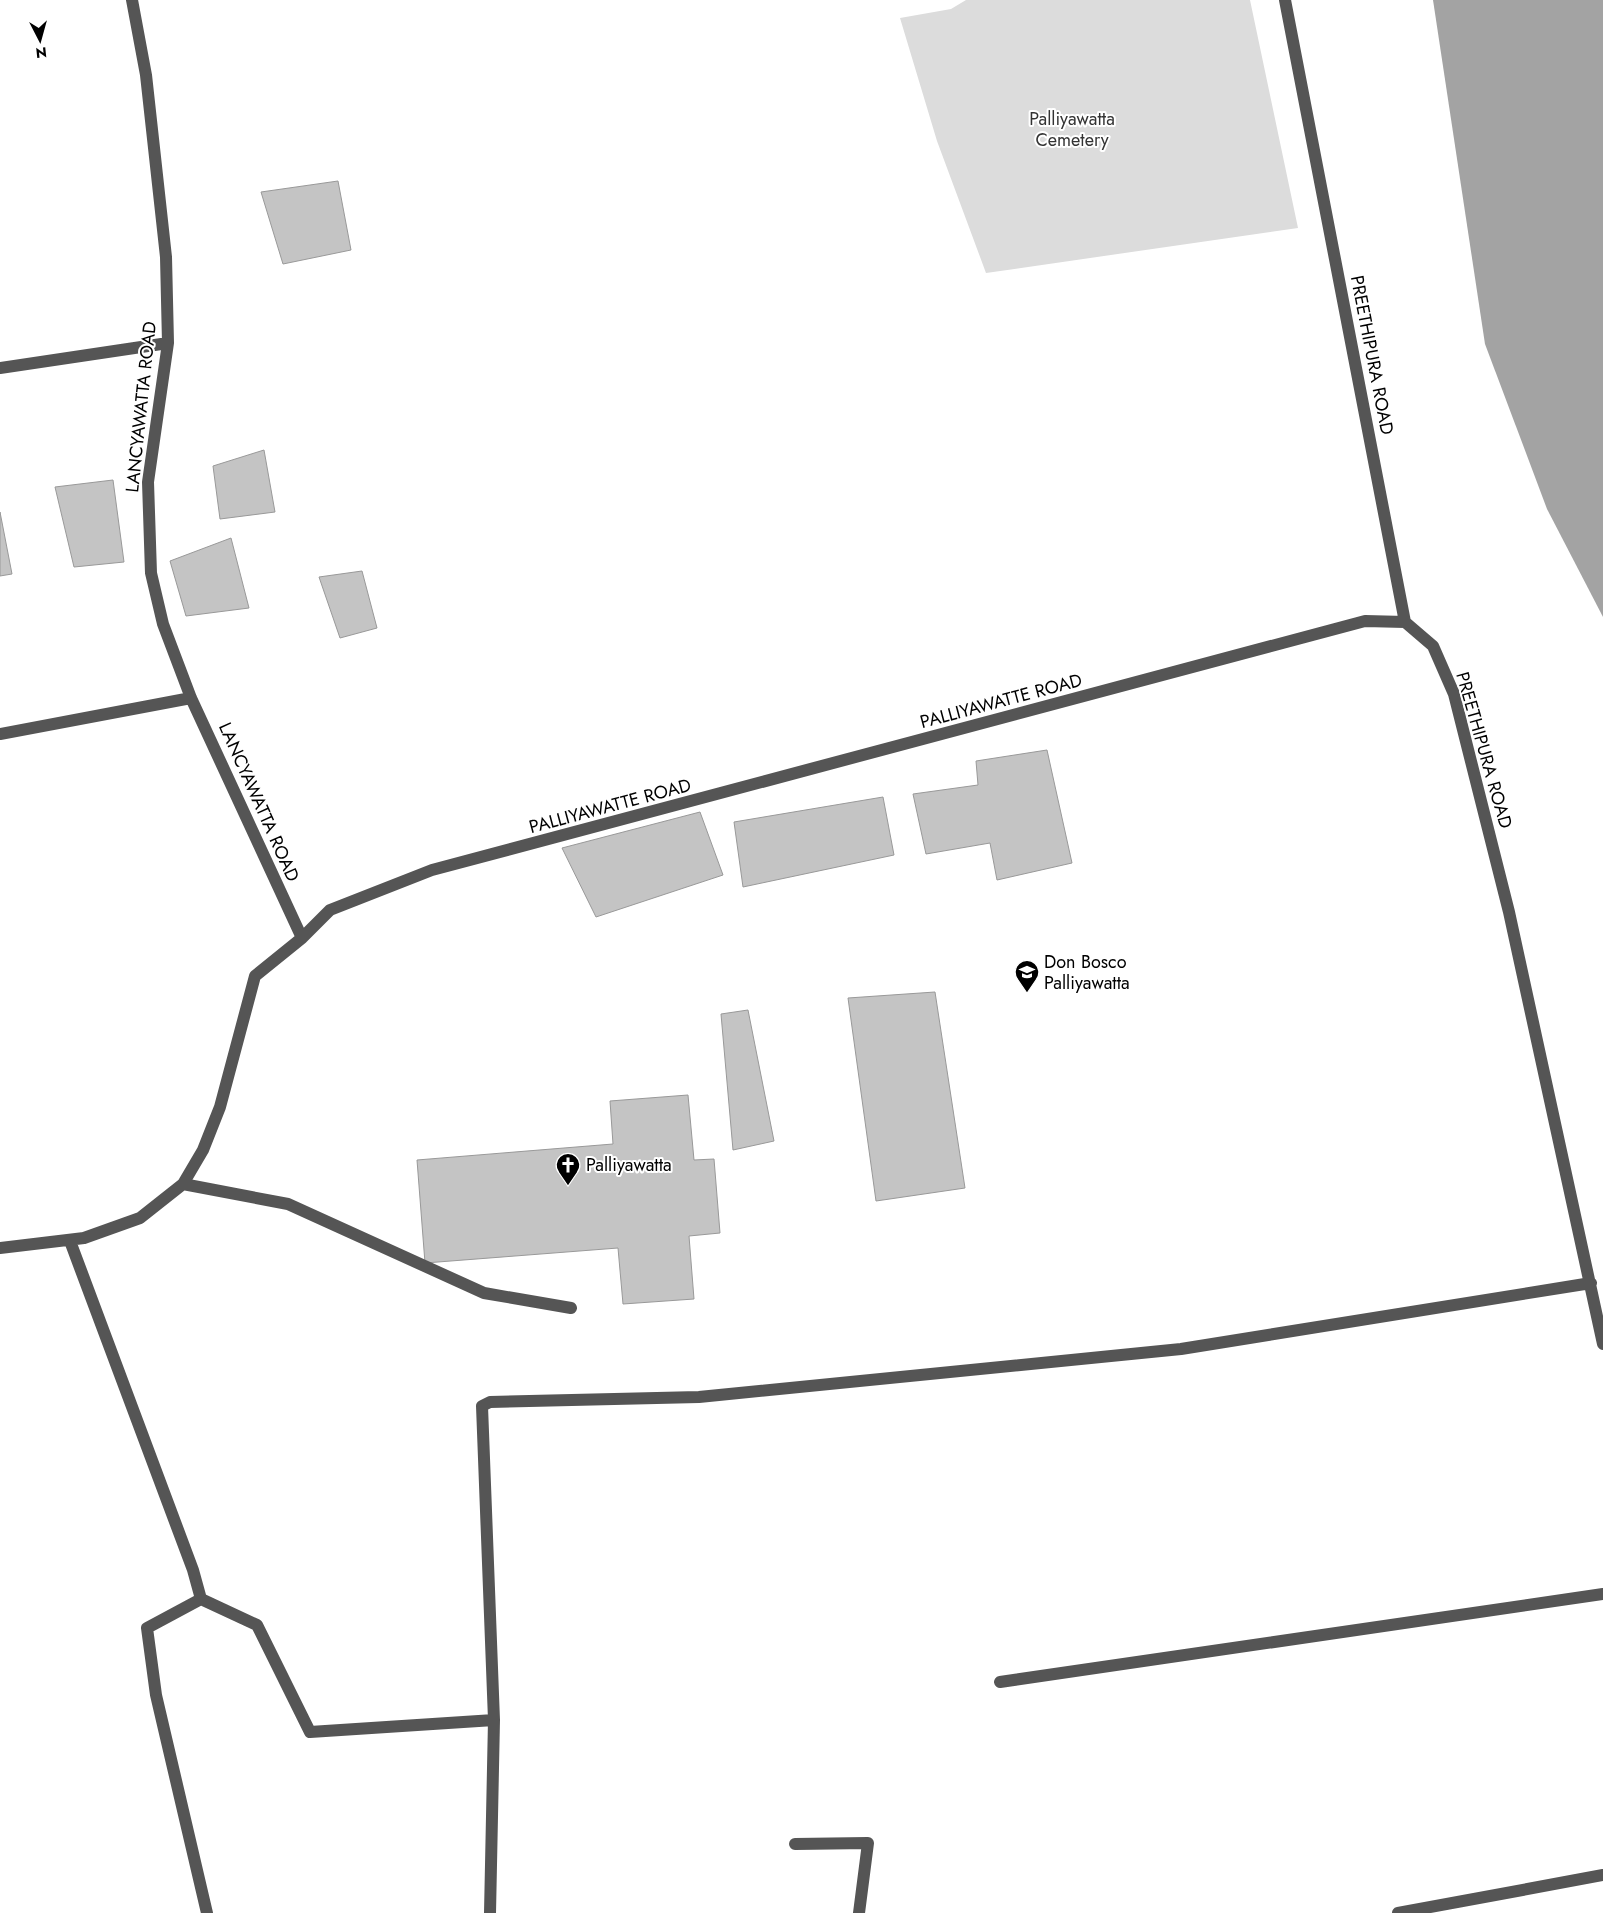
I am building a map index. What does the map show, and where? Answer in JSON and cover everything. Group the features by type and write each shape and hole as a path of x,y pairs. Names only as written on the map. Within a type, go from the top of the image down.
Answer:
{"street":[{"name":"LANCYAWATTA ROAD","path":"132,0 146,75 166,256 168,343 148,482 152,573 163,624 191,698 302,938"},
{"name":"PREETHIPURA ROAD","path":"1285,0 1405,622 1433,646 1454,694 1509,912 1603,1344"},
{"path":"0,368 168,343"},
{"name":"PALLIYAWATTE ROAD","path":"0,1248 70,1241 140,1218 183,1184 203,1150 220,1107 256,976 302,938 330,910 432,870 1364,621 1405,622"},
{"path":"0,734 191,698"},
{"path":"183,1184 288,1204 484,1293 571,1308"},
{"path":"70,1241 193,1570 201,1599 257,1625 310,1732 494,1720"},
{"path":"490,1913 494,1720 482,1406 490,1402 699,1397 1181,1349 1591,1283"},
{"path":"1000,1682 1603,1594"},
{"path":"201,1599 147,1628 156,1696 207,1913"},
{"path":"795,1844 868,1843 859,1913"},
{"path":"1398,1913 1603,1876"}],"green space":[{"name":"Palliyawatta Cemetery","path":"966,0 1250,0 1298,228 986,273 937,141 900,18 951,9"}],"shaded area":[{"path":"1433,0 1603,0 1603,617 1547,509 1485,344"}],"building":[{"path":"338,181 351,250 283,264 261,192"},
{"path":"264,450 275,512 220,519 213,466"},
{"path":"113,480 124,562 74,567 55,487"},
{"path":"0,512 12,574 0,576"},
{"path":"231,538 249,608 186,616 170,561"},
{"path":"362,571 377,628 340,638 319,577"},
{"path":"1047,750 1072,863 997,880 990,843 926,854 913,794 978,785 976,761"},
{"path":"883,797 894,855 743,887 734,822"},
{"path":"700,812 723,875 596,917 562,848"},
{"path":"935,992 965,1188 876,1201 848,998"},
{"path":"748,1010 774,1141 733,1150 721,1014"},
{"name":"Palliyawatta","path":"688,1095 694,1160 714,1159 720,1233 689,1236 694,1299 623,1304 618,1248 425,1263 417,1160 613,1144 610,1101"}],"place":[{"name":"Don Bosco Palliyawatta","path":"1027,993"},
{"name":"Palliyawatta","path":"568,1186"}]}
